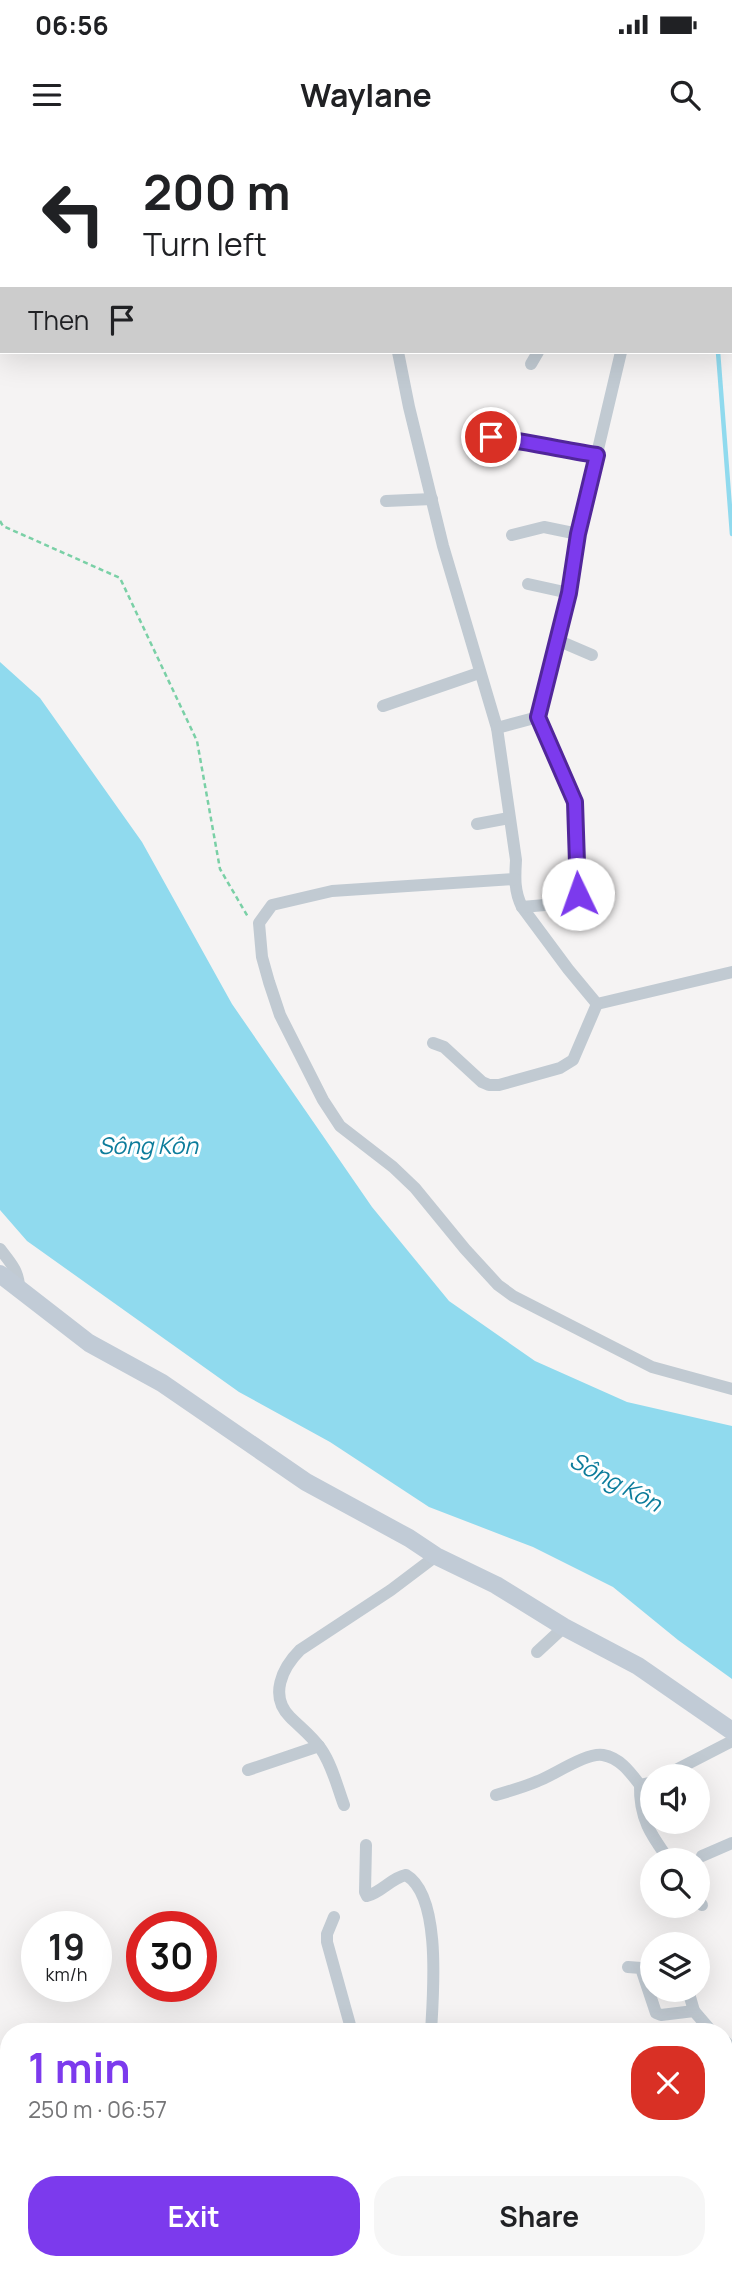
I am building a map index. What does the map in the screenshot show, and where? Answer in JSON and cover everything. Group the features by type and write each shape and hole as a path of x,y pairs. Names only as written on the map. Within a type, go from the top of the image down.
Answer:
{"street":[{"path":"398,354 432,499 479,673 497,728 516,860 514,879 517,896 522,907 597,1004"},
{"path":"531,364 537,354"},
{"path":"522,907 568,903 576,900 578,894 575,802 538,717 569,593 578,534 621,354"},
{"path":"491,437 597,455"},
{"path":"386,501 432,499"},
{"path":"512,535 544,527 578,534"},
{"path":"528,584 569,593"},
{"path":"557,640 592,655"},
{"path":"383,706 479,673"},
{"path":"497,728 538,717"},
{"path":"477,824 509,818"},
{"path":"514,879 332,891 272,905 259,923 260,937 262,957 280,1015 323,1100 340,1126 393,1167 415,1188 441,1222 498,1285 522,1301 652,1367 732,1389"},
{"path":"597,1004 732,972"},
{"path":"433,1043 444,1047 482,1082 499,1085 560,1068 573,1060 597,1004"},
{"path":"0,1249 16,1270 19,1288"},
{"path":"0,1274 89,1343 162,1384 306,1482 638,1666 732,1731"},
{"path":"344,1805 327,1758 281,1705 278,1693 280,1681 290,1660 300,1650 382,1597 436,1556"},
{"path":"537,1652 564,1627"},
{"path":"687,1764 732,1741"},
{"path":"248,1770 319,1746"},
{"path":"496,1795 536,1782 588,1757 600,1755 614,1759 640,1779"},
{"path":"710,1853 732,1843"},
{"path":"366,1845 367,1896 389,1885 395,1878 405,1875 420,1890 429,1914 433,1943 431,2023"},
{"path":"334,1917 327,1934 327,1942 350,2023"},
{"path":"628,1968 641,1968 656,2013 661,2015 694,2011"},
{"path":"691,2002 694,2011 704,2023"}],"path":[{"path":"0,521 3,526 120,578 197,741 220,869 260,937"}],"water":[{"name":"Sông Kôn","path":"0,662 40,698 142,842 232,1004 372,1207 449,1301 535,1361 627,1402 732,1426 732,1679 678,1640 613,1587 533,1547 429,1507 330,1442 239,1392 27,1241 0,1210"}],"waterway":[{"path":"718,354 732,534"}],"route":[{"path":"491,437 551,445 564,450 597,455 578,534 569,593 538,717 575,802 578,894"}]}
